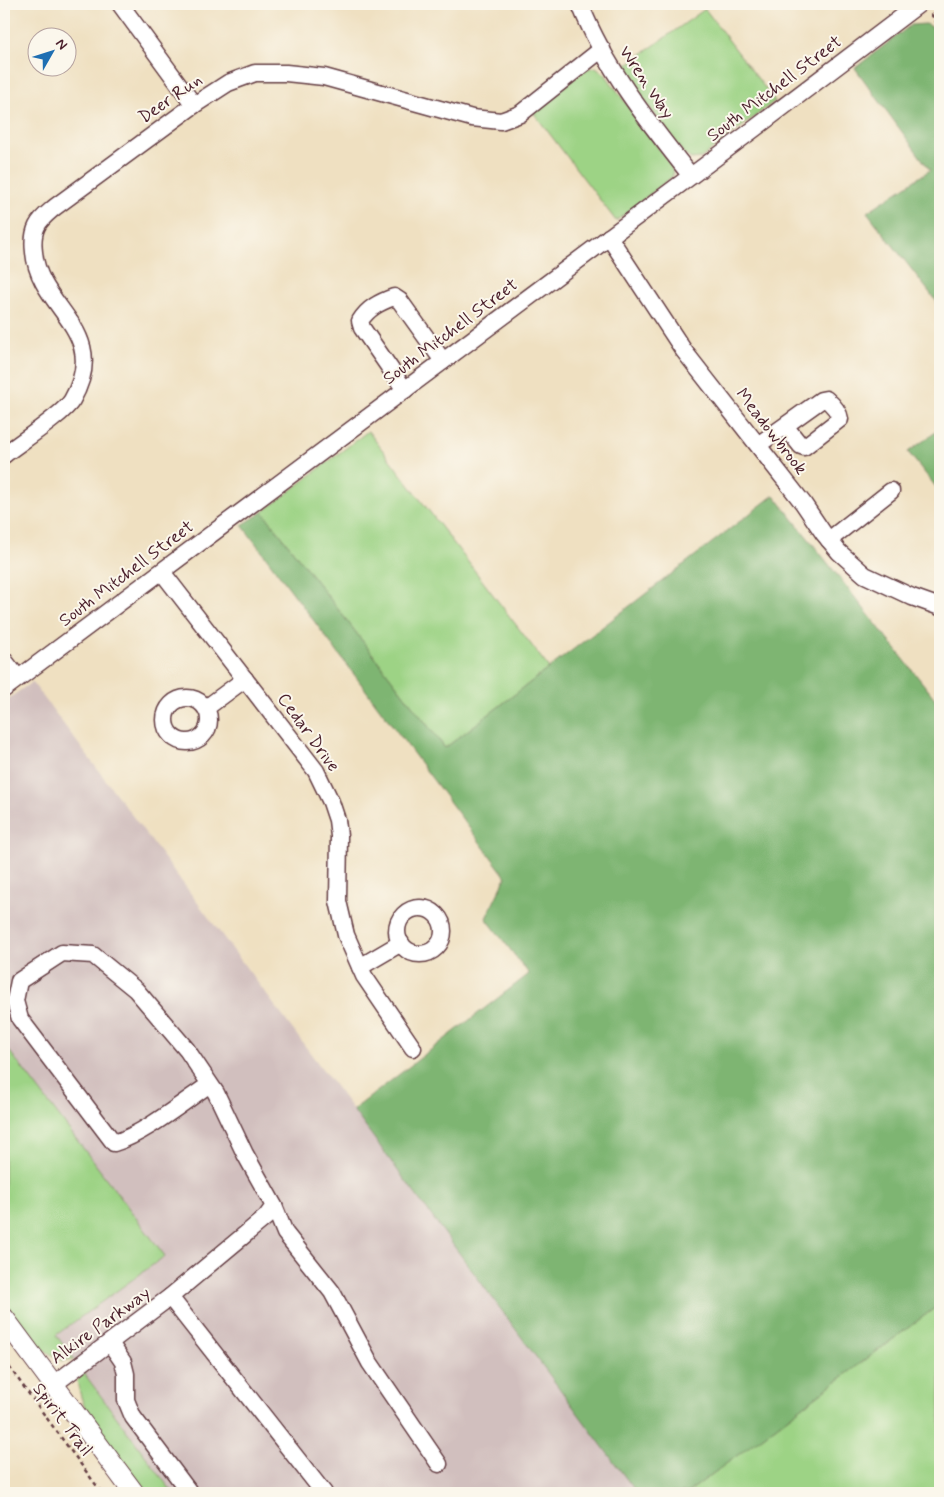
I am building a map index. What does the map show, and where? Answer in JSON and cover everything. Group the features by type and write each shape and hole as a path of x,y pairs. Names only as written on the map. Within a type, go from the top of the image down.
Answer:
{"main road":[{"path":"4,1318 134,1493"}],"street":[{"path":"120,4 194,105"},
{"name":"Wren Way","path":"580,4 602,49 646,119 691,176"},
{"name":"South Mitchell Street","path":"4,689 691,176 925,9"},
{"name":"Deer Run","path":"4,455 52,419 71,402 83,376 83,354 78,335 71,321 40,277 35,266 33,242 36,228 42,218 55,206 194,105 228,83 255,73 286,72 333,79 472,118 501,121 520,114 602,49"},
{"name":"Meadowbrook","path":"609,237 684,351 839,552 865,575 940,608"},
{"path":"405,390 362,328 360,321 366,311 394,297 400,301 444,361"},
{"path":"758,445 785,426"},
{"path":"829,540 891,491"},
{"name":"Cedar Drive","path":"162,572 316,772 331,802 339,836 338,901 346,935 360,968 413,1048"},
{"path":"4,660 18,678"},
{"path":"206,708 245,679"},
{"path":"360,968 401,943"},
{"path":"210,1084 127,1139 114,1143 20,1018 15,1001 19,981 62,953 92,955 136,990 187,1050 210,1084 274,1206 284,1232 332,1292 370,1363 439,1464"},
{"name":"Alkire Parkway","path":"53,1384 170,1298 219,1254 266,1217 274,1206"},
{"path":"170,1298 324,1493"},
{"path":"110,1343 123,1362 126,1374 126,1400 133,1417 190,1493"}],"path":[{"path":"925,9 940,28"},
{"name":"Spirit Trail","path":"4,1360 102,1493"}],"shaded area":[{"path":"32,682 637,1493 173,1493 56,1335 164,1256 4,1044 4,702"}],"green space":[{"path":"705,9 775,101 701,158 691,159 684,154 621,69"},
{"path":"926,24 940,31 940,306 867,212 930,170 855,68 911,25"},
{"path":"596,67 605,74 672,167 673,176 616,221 533,112 586,69"},
{"path":"940,429 940,492 908,452"},
{"path":"368,431 549,668 445,748 263,512"},
{"path":"774,495 940,705 940,1304 687,1493 637,1493 353,1110 529,974 486,918 506,877 242,525 263,512 445,748"},
{"path":"4,1044 165,1256 56,1335 74,1359 62,1361 31,1342 4,1305"},
{"path":"940,1304 940,1493 687,1493"},
{"path":"83,1372 173,1493 143,1493 113,1454 95,1427 81,1397 77,1381"}]}
